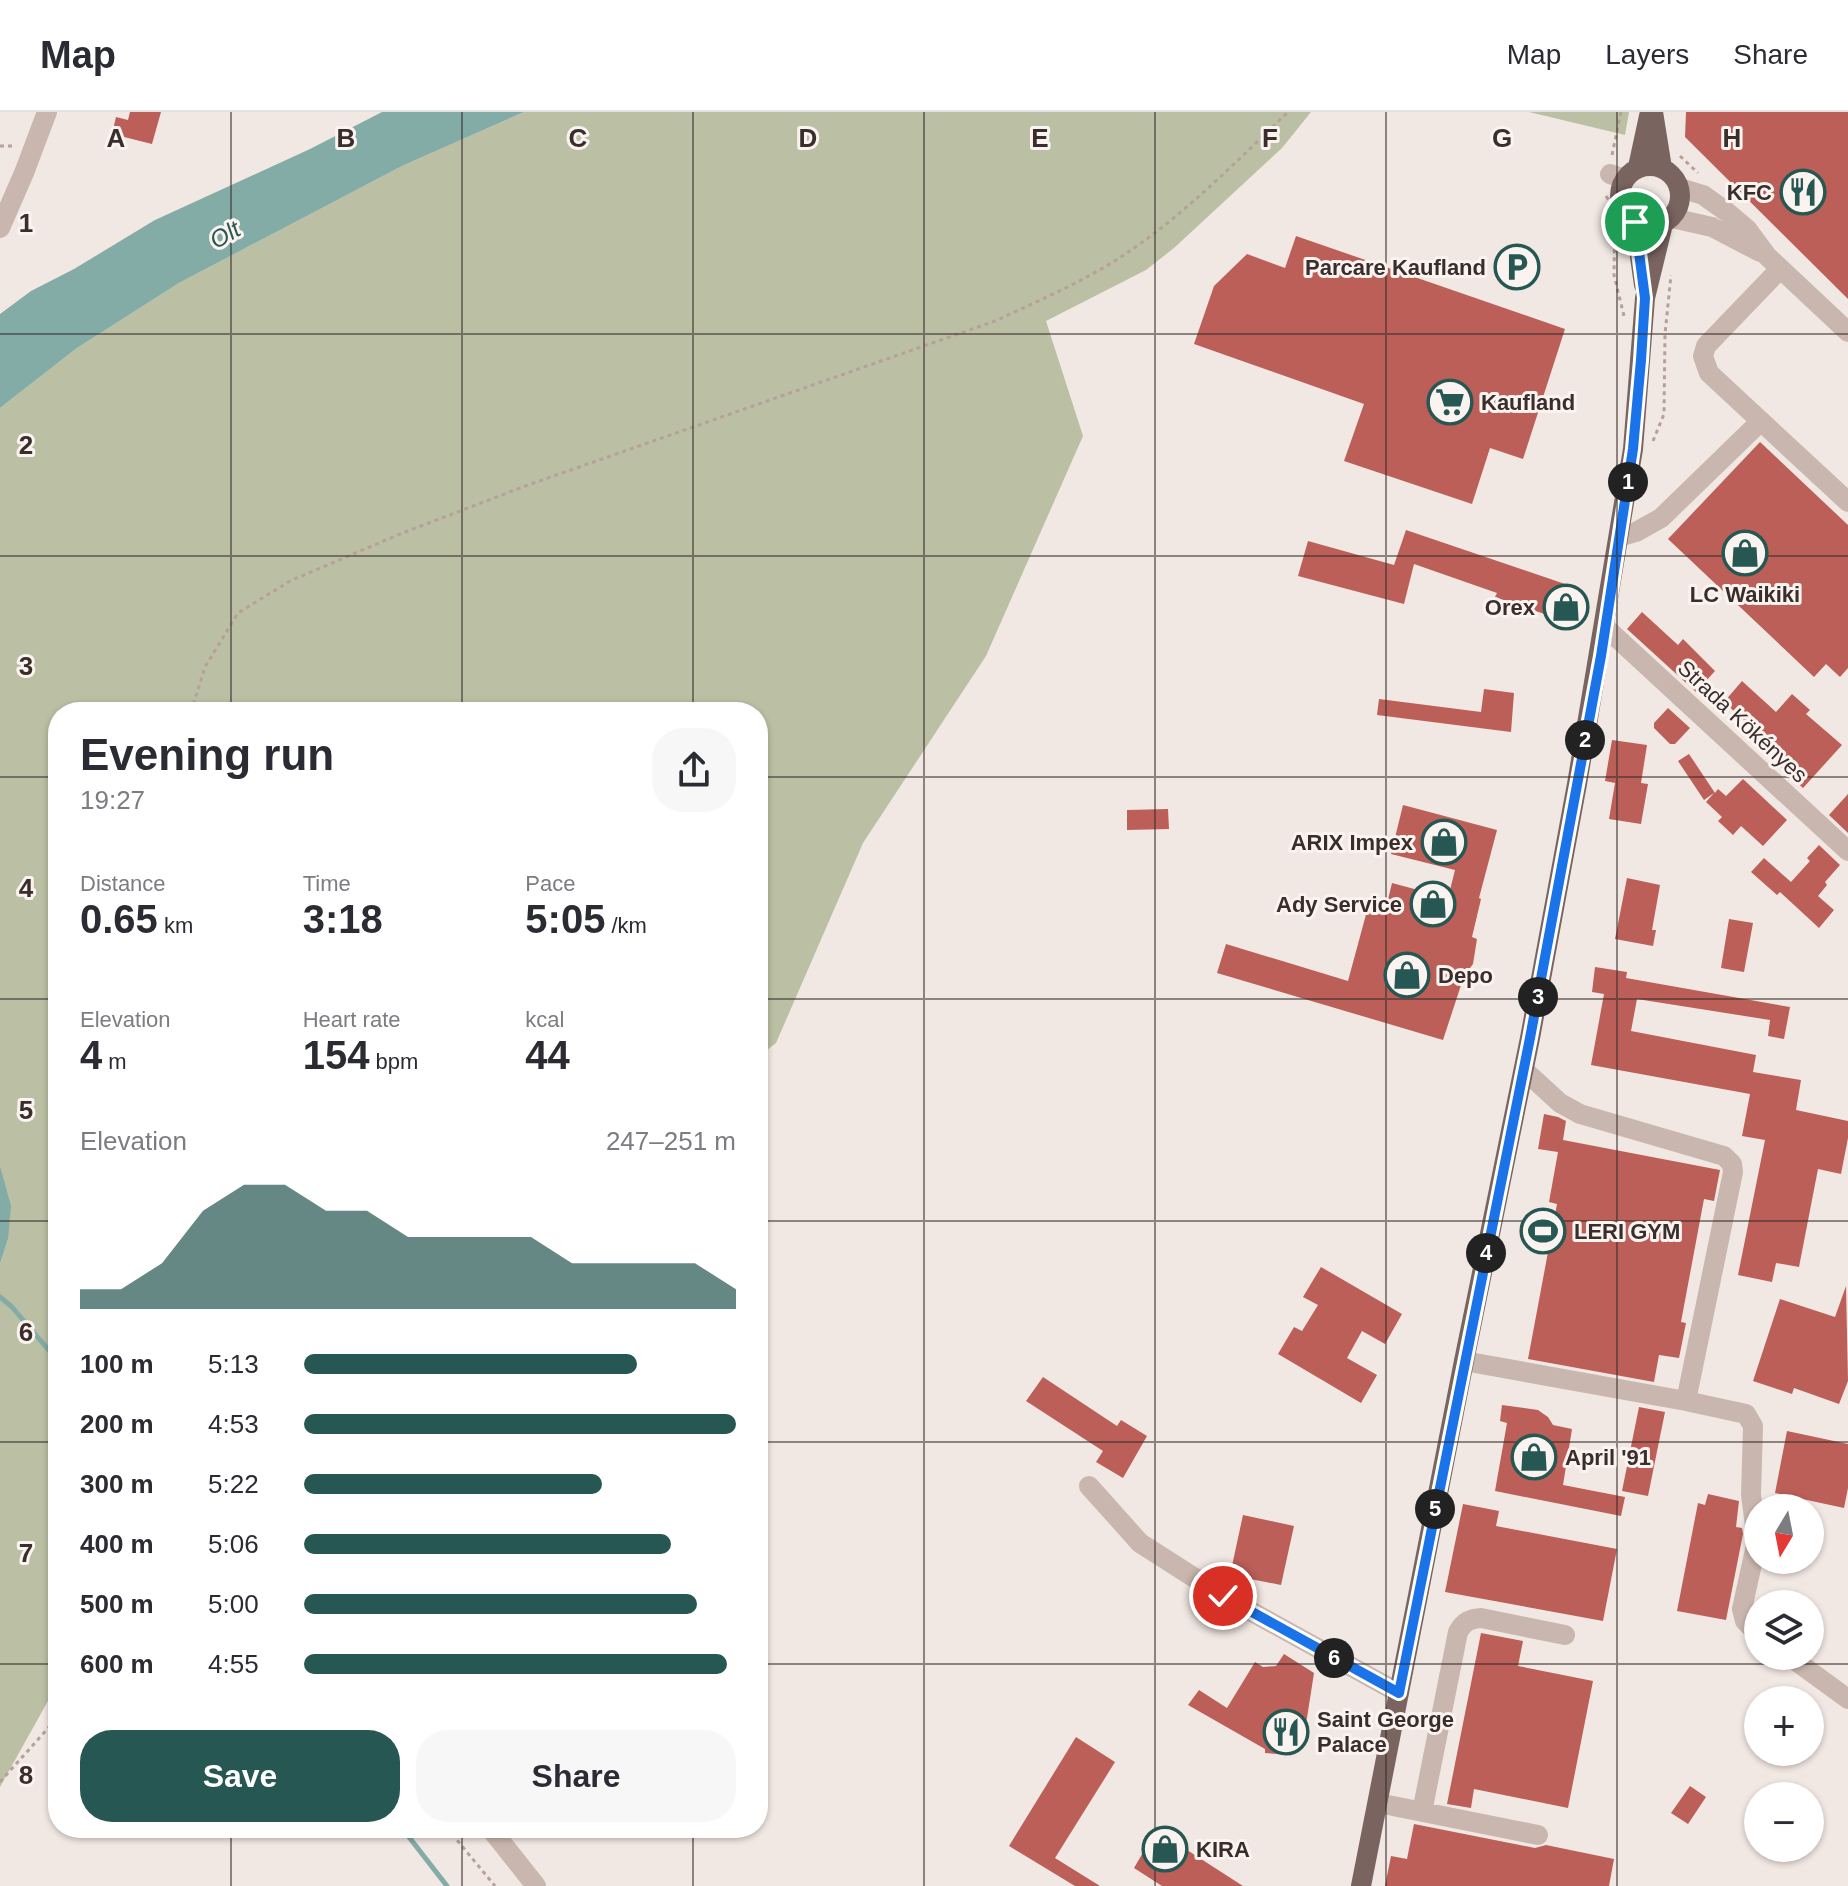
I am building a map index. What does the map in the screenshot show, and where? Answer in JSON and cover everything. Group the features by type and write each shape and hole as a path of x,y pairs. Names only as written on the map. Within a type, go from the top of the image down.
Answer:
{"main road":[{"path":"1651,112 1621,169 1619,198 1627,216 1635,222 1644,226 1667,221"},
{"path":"1651,112 1662,168"},
{"path":"1361,1886 1524,1070 1605,627 1633,449 1645,298 1667,221 1678,209 1680,188 1670,172 1648,165 1621,169"},
{"path":"1635,222 1645,298"}],"street":[{"path":"0,228 47,112"},
{"path":"1680,188 1713,200 1747,229 1773,263 1848,332"},
{"path":"1667,221 1712,227 1773,263"},
{"path":"1773,263 1706,346 1703,356 1709,373 1848,502"},
{"path":"1619,537 1648,527 1661,518 1761,421"},
{"name":"Strada Kökényes","path":"1605,627 1848,851"},
{"path":"1524,1070 1560,1103 1580,1114 1724,1156 1732,1164 1733,1172 1686,1401"},
{"path":"1464,1361 1740,1411 1751,1419 1751,1495 1757,1541 1746,1590"},
{"path":"1089,1486 1140,1543 1223,1596 1399,1693"},
{"path":"1422,1812 1458,1632 1462,1625 1481,1618 1565,1635"},
{"path":"1808,1670 1848,1699"},
{"path":"1378,1803 1538,1835"},
{"path":"498,1838 536,1886"}],"path":[{"path":"194,702 205,667 238,613 290,581 528,485 995,321 1132,250 1288,112"},
{"path":"1621,112 1621,169"},
{"path":"1679,154 1700,175"},
{"path":"1606,196 1615,209 1614,275 1624,317"},
{"path":"1648,452 1664,414 1665,334 1673,262"},
{"path":"0,1782 48,1728"},
{"path":"455,1838 495,1886"}],"green space":[{"path":"524,112 1311,112 1282,148 1174,248 1146,270 1046,321 1083,436 986,656 863,843 776,1043 768,1049 768,702 48,702 48,1701 0,1787 0,1264 8,1239 0,1166 0,408 77,348 179,283 402,166"},
{"path":"1529,112 1629,112 1625,135"}],"water":[{"name":"Olt","path":"382,112 524,112 402,166 179,283 77,348 0,408 0,314 31,291 155,220 310,149"},
{"path":"0,1166 11,1206 8,1239 0,1264"}],"building":[{"path":"130,112 161,112 152,144 112,134 116,117 128,120"},
{"path":"1686,112 1848,112 1848,299 1685,137"},
{"name":"Kaufland","path":"1296,236 1565,329 1523,459 1490,448 1472,504 1344,461 1364,404 1194,344 1214,286 1247,254 1285,268"},
{"path":"1760,442 1848,525 1848,668 1840,677 1826,664 1814,677 1668,539"},
{"path":"1406,530 1565,584 1553,617 1495,597 1497,593 1414,564 1404,604 1298,576 1308,541 1394,565"},
{"path":"1642,612 1678,645 1683,639 1715,671 1696,692 1627,629"},
{"path":"1742,681 1776,712 1792,694 1810,710 1806,714 1842,745 1803,788 1751,739 1757,732 1724,702"},
{"path":"1484,689 1514,693 1511,732 1377,715 1379,699 1481,712"},
{"path":"1668,708 1690,728 1675,744 1670,744 1654,728 1654,723"},
{"path":"1612,740 1647,745 1641,783 1648,784 1641,824 1609,819 1615,783 1605,781"},
{"path":"1689,754 1715,793 1718,789 1726,796 1743,779 1787,820 1763,846 1741,826 1733,835 1718,821 1722,817 1706,802 1714,793 1704,800 1678,761"},
{"path":"1848,794 1848,833 1829,815"},
{"name":"Depo","path":"1403,805 1497,830 1472,937 1477,939 1473,964 1464,976 1443,1040 1217,973 1226,944 1348,981 1368,907 1385,912 1392,883 1448,898 1455,870 1391,854"},
{"path":"1168,809 1169,829 1127,830 1127,810"},
{"path":"1819,845 1840,865 1818,896 1834,910 1819,928 1780,892 1777,895 1751,872 1764,858 1791,882 1810,861 1807,858"},
{"path":"1627,878 1660,885 1652,930 1656,930 1653,946 1615,939"},
{"path":"1729,919 1753,923 1744,972 1721,968"},
{"path":"1595,967 1627,972 1626,978 1790,1007 1784,1039 1768,1036 1770,1020 1637,999 1631,1031 1756,1055 1753,1072 1801,1080 1796,1110 1848,1121 1841,1174 1818,1169 1799,1267 1776,1263 1772,1282 1738,1275 1765,1140 1742,1136 1750,1094 1591,1065 1604,994 1592,992"},
{"path":"1544,1114 1566,1121 1563,1140 1720,1170 1714,1201 1704,1199 1681,1322 1686,1323 1679,1358 1659,1355 1654,1382 1528,1359 1557,1204 1549,1202 1558,1152 1538,1149"},
{"path":"1321,1267 1402,1314 1385,1344 1362,1331 1347,1358 1377,1375 1361,1403 1278,1354 1294,1327 1302,1331 1318,1305 1303,1297"},
{"path":"1846,1286 1848,1381 1839,1404 1794,1388 1792,1394 1753,1381 1780,1299 1835,1317"},
{"path":"1043,1377 1117,1426 1121,1420 1147,1436 1123,1478 1096,1462 1103,1451 1026,1401"},
{"name":"April '91","path":"1502,1405 1538,1410 1553,1425 1572,1429 1563,1485 1625,1497 1621,1516 1495,1491 1507,1423 1500,1421"},
{"path":"1639,1407 1665,1412 1648,1496 1622,1491"},
{"path":"1787,1431 1848,1444 1848,1488 1844,1508 1824,1504 1824,1494 1775,1493"},
{"path":"1708,1494 1739,1501 1736,1527 1742,1528 1743,1534 1726,1620 1677,1611 1698,1503 1705,1505"},
{"path":"1463,1504 1499,1511 1496,1526 1617,1549 1603,1621 1445,1592"},
{"path":"1243,1515 1294,1526 1281,1585 1230,1575"},
{"path":"1481,1633 1523,1641 1518,1666 1593,1681 1568,1808 1474,1789 1471,1808 1447,1804"},
{"path":"1284,1654 1314,1673 1304,1737 1289,1752 1265,1753 1265,1749 1188,1705 1199,1690 1227,1708 1255,1662 1263,1667 1276,1666"},
{"path":"1076,1737 1115,1762 1055,1858 1100,1886 1075,1886 1009,1846"},
{"path":"1690,1786 1706,1797 1688,1824 1671,1813"},
{"path":"1414,1824 1535,1848 1546,1845 1614,1859 1609,1886 1385,1886 1391,1856 1407,1859"},
{"name":"KIRA","path":"1156,1830 1243,1886 1162,1886 1134,1868"}],"waterway":[{"path":"0,1297 48,1349"},
{"path":"410,1838 447,1886"}],"place":[{"name":"KFC","path":"1803,192"},
{"name":"Parcare Kaufland","path":"1517,267"},
{"name":"Kaufland","path":"1450,402"},
{"name":"LC Waikiki","path":"1745,553"},
{"name":"Orex","path":"1566,607"},
{"name":"ARIX Impex","path":"1444,842"},
{"name":"Ady Service","path":"1433,904"},
{"name":"Depo","path":"1407,975"},
{"name":"LERI GYM","path":"1543,1231"},
{"name":"April '91","path":"1534,1457"},
{"name":"Saint George Palace","path":"1286,1732"},
{"name":"KIRA","path":"1165,1849"}],"route":[{"path":"1223,1596 1399,1693 1530,1038 1601,656 1633,449 1641,360 1645,298 1635,222"}]}
